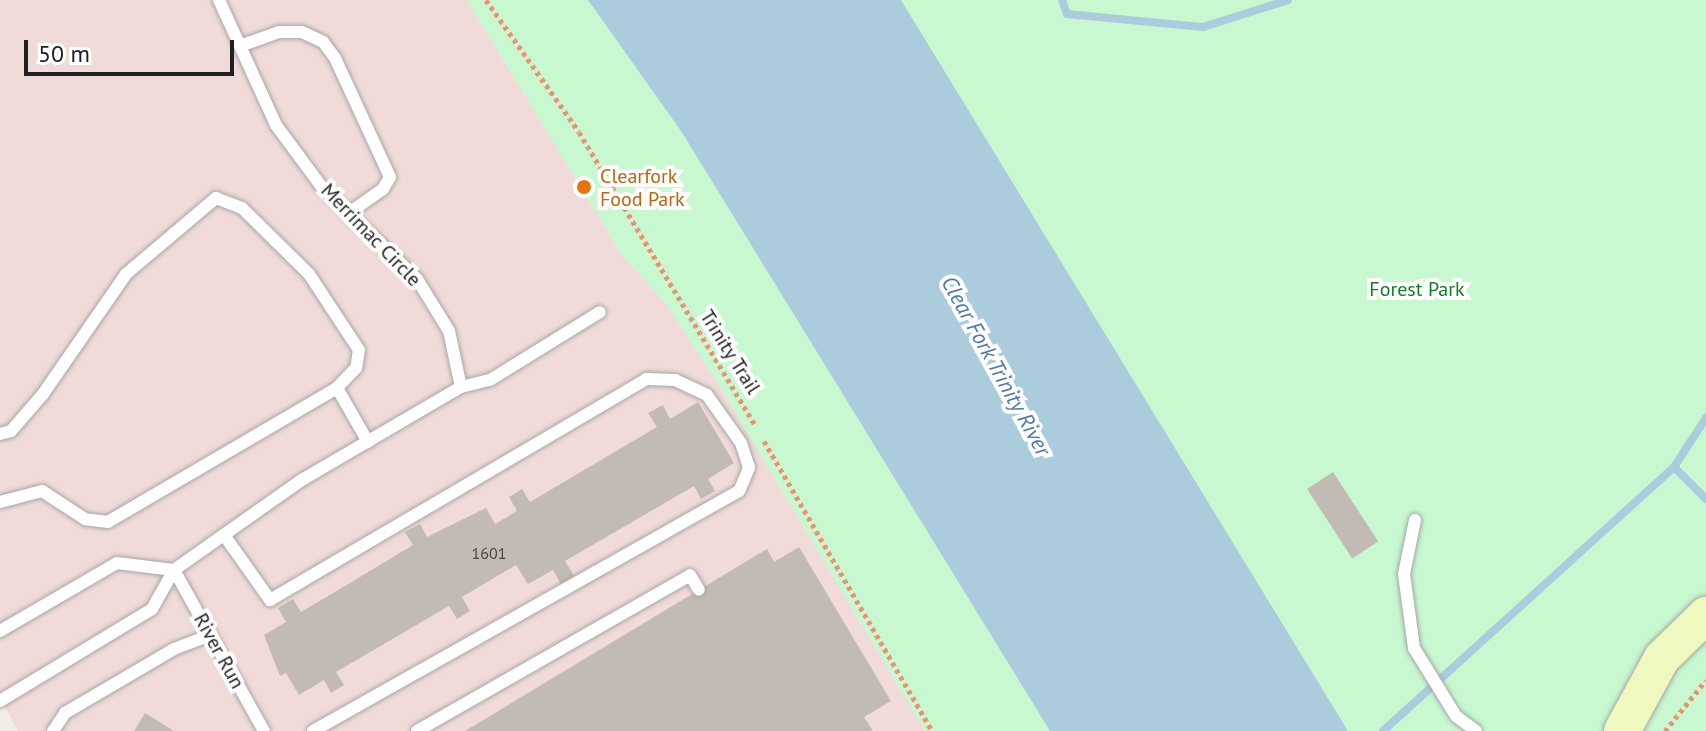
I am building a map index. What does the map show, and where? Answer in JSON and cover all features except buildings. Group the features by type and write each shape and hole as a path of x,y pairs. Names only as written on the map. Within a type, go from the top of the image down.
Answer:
{"street":[{"path":"1622,731 1662,658 1706,615"}],"lane":[{"name":"Merrimac Circle","path":"219,0 276,125 321,186 417,279 449,331 461,387"},
{"path":"240,46 279,32 302,32 323,42 335,58 390,177 383,189 349,213"},
{"path":"0,434 11,431 43,394 126,274 216,198 242,208 309,274 359,350 356,368 337,388 108,522 85,519 42,491 0,502"},
{"path":"0,701 152,609 174,570 300,481 461,387 490,380 600,312"},
{"path":"224,535 270,600 646,379 675,380 707,395 741,443 749,468 739,491 313,731"},
{"path":"337,388 368,442"},
{"path":"1415,520 1404,574 1414,648 1456,716 1476,731"},
{"path":"0,631 117,563 174,570"},
{"name":"River Run","path":"174,570 264,731"},
{"path":"417,731 690,575 699,590"},
{"path":"53,731 65,713 174,649 210,635"}],"path":[{"name":"Trinity Trail","path":"486,0 579,132 741,397 932,731"},
{"path":"1665,731 1706,680"}],"shaded area":[{"path":"0,0 467,0 623,257 665,302 718,383 925,731 18,731 0,698"}],"green space":[{"path":"467,0 588,0 681,131 1050,731 925,731 718,383 665,302 623,257"},
{"name":"Forest Park","path":"901,0 1706,0 1706,731 1348,731"}],"water":[{"name":"Clear Fork Trinity River","path":"588,0 901,0 1348,731 1050,731 681,131"}],"waterway":[{"path":"1062,0 1067,14 1203,27 1288,0"},
{"path":"1674,467 1706,418"},
{"path":"1383,731 1674,467 1706,499"}],"place":[{"name":"Clearfork Food Park","path":"584,187"}]}
